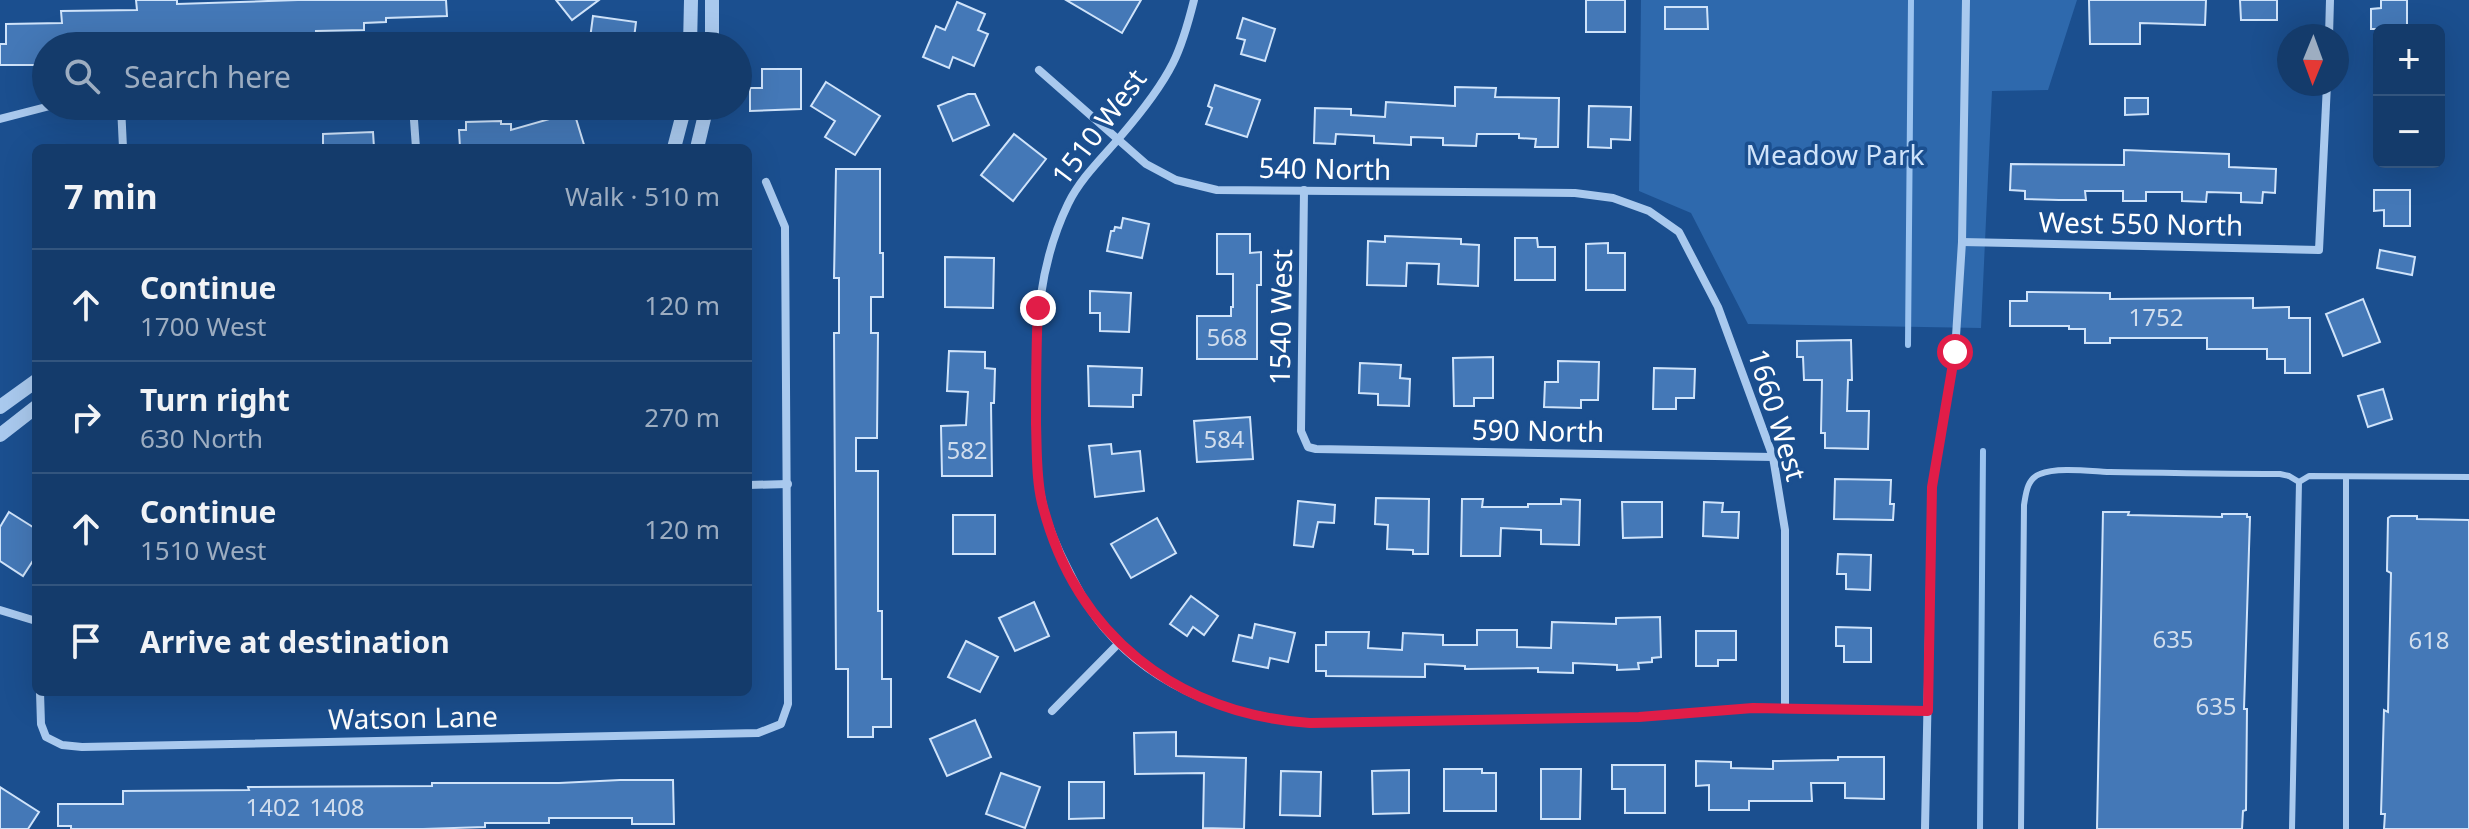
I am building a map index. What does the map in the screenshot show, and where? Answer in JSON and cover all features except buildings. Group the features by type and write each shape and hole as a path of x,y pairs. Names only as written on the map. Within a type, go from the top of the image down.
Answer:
{"street":[{"path":"690,32 691,0"},
{"path":"712,0 712,32"},
{"name":"1510 West","path":"1194,0 1173,63 1139,114 1095,165 1069,202 1048,256 1038,308 1037,466 1042,503 1059,551 1081,596 1119,643 1175,684 1206,700 1276,721 1639,717 1785,708 1928,711"},
{"path":"1925,829 1932,487 1955,352 1962,242 1966,0"},
{"path":"2329,24 2330,0"},
{"name":"540 North","path":"1039,70 1146,164 1176,180 1217,190 1575,193 1613,198 1649,211"},
{"name":"West 550 North","path":"1962,242 2319,250 2326,96"},
{"path":"0,119 32,111"},
{"path":"122,120 123,144"},
{"path":"414,120 416,144"},
{"path":"675,144 681,120"},
{"path":"698,144 704,120"},
{"path":"752,485 788,484 785,227 766,182"},
{"name":"1540 West","path":"1304,190 1301,431 1305,443"},
{"name":"1660 West","path":"1649,211 1679,232 1718,307 1773,457 1785,530 1785,708"},
{"path":"0,407 32,384"},
{"path":"0,435 32,410"},
{"name":"590 North","path":"1305,443 1316,449 1773,457"},
{"name":"Watson Lane","path":"40,696 41,724 46,737 62,745 82,747 758,733 781,724 788,704 788,484"},
{"path":"0,610 32,620"},
{"path":"1052,711 1119,643"}],"lane":[{"path":"2021,829 2024,505 2027,488 2033,478 2041,473 2056,471 2156,472 2280,474 2299,482"},
{"path":"2299,482 2309,476 2469,477"},
{"path":"2346,477 2346,829"},
{"path":"2292,829 2299,482"}],"green space":[{"name":"Meadow Park","path":"1641,0 2077,0 2048,90 1992,91 1981,328 1748,324 1691,213 1639,191"}],"waterway":[{"path":"1908,345 1911,0"},
{"path":"1980,829 1983,451"}],"route":[{"path":"1038,308 1037,466 1042,503 1059,551 1081,596 1119,643 1175,684 1241,713 1276,721 1310,723 1639,717 1753,708 1928,711 1932,487 1955,352"}]}
